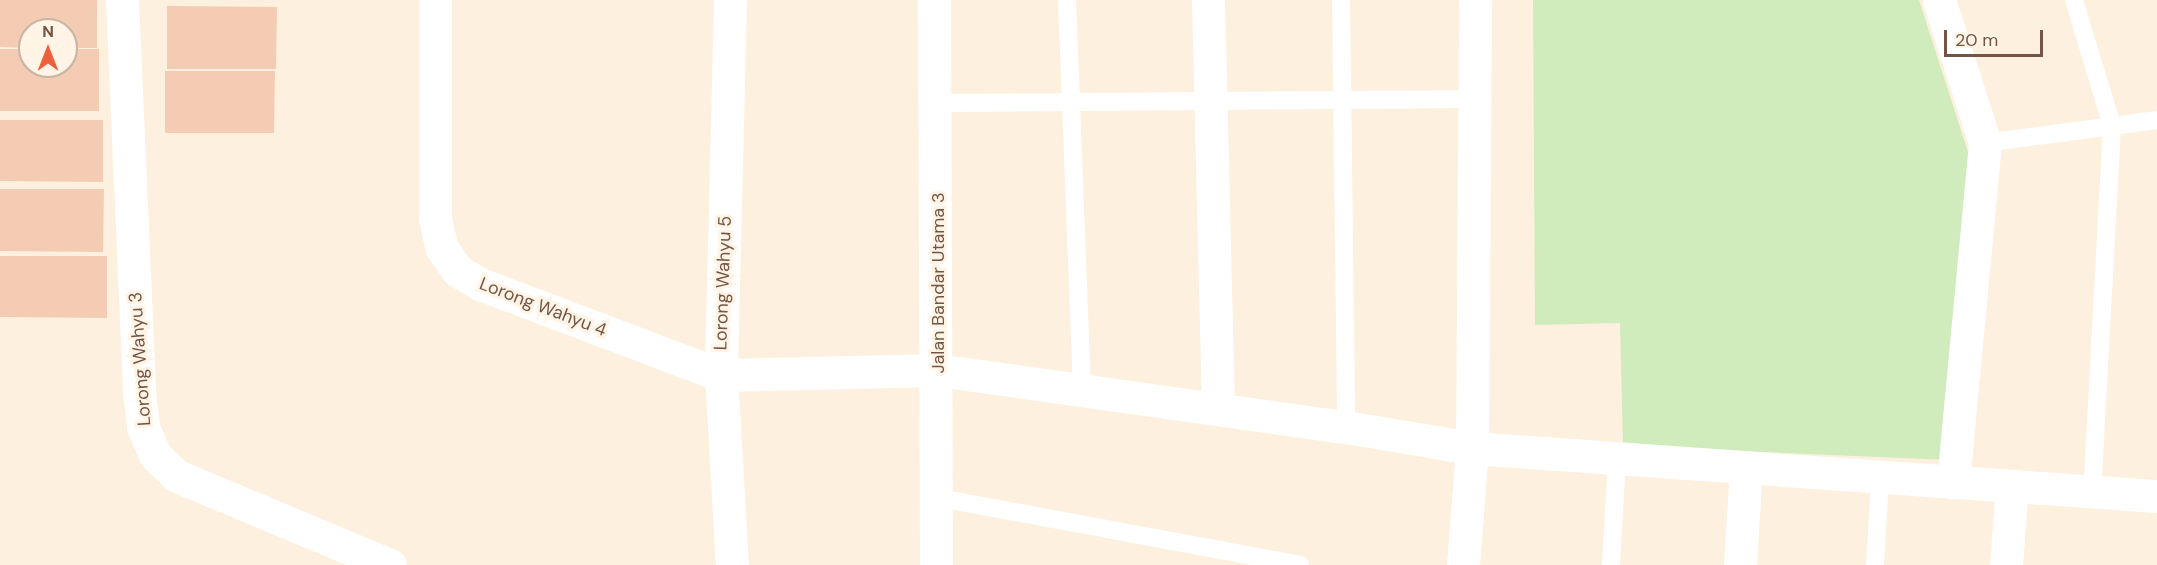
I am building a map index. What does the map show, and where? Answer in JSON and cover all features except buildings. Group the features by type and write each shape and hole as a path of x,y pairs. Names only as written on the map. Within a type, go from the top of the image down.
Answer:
{"street":[{"name":"Lorong Wahyu 3","path":"122,0 139,392 143,427 155,456 177,476 390,565"},
{"name":"Lorong Wahyu 4","path":"435,0 435,218 441,247 458,271 480,284 721,375"},
{"name":"Lorong Wahyu 5","path":"730,0 721,375 732,565"},
{"name":"Jalan Bandar Utama 3","path":"934,0 937,103 938,370 933,497 936,565"},
{"path":"1208,0 1218,409"},
{"path":"1463,565 1472,448 1475,0"},
{"path":"1939,0 1985,143 1953,482"},
{"path":"721,375 938,370 1346,427 1472,448 2157,496"},
{"path":"1740,565 1746,468"},
{"path":"2006,565 2012,486"}],"lane":[{"path":"1067,0 1082,389"},
{"path":"1341,0 1346,427"},
{"path":"2074,0 2112,126 2092,492"},
{"path":"937,103 1342,102 1476,99"},
{"path":"1985,143 2157,120"},
{"path":"1611,565 1617,458"},
{"path":"1875,565 1880,477"},
{"path":"933,497 1300,565"}],"green space":[{"path":"1533,0 1919,0 1976,177 1950,460 1623,446 1620,323 1535,325"}]}
